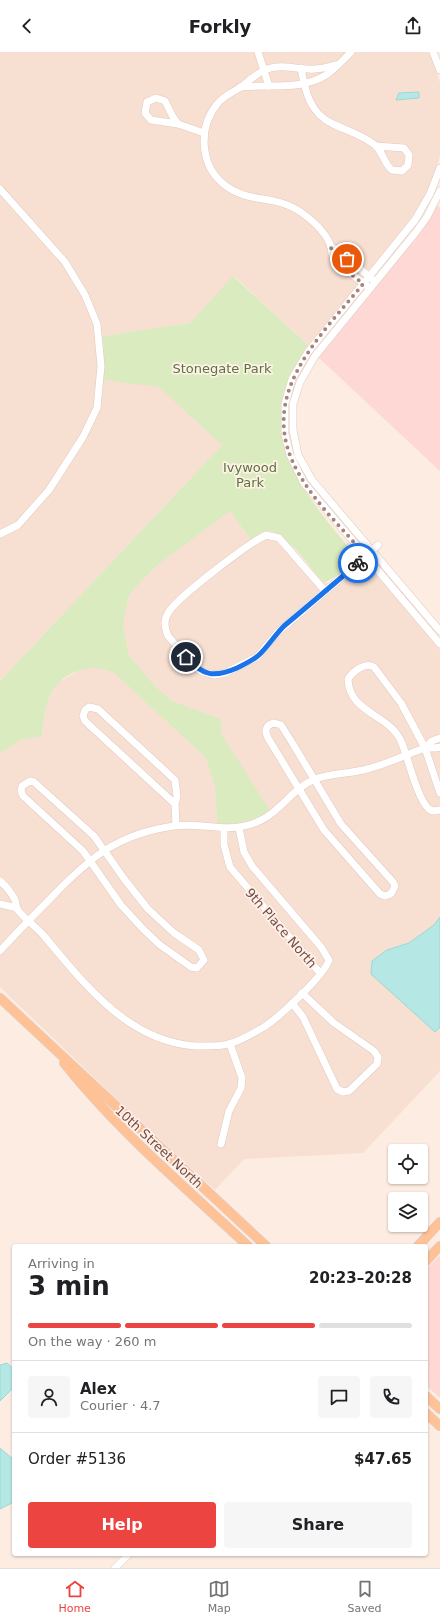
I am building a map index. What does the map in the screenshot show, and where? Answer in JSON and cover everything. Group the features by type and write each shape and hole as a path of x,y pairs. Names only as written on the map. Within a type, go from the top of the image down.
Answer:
{"main road":[{"name":"10th Street North","path":"0,998 52,1048 88,1078 264,1244"},
{"name":"10th Street North","path":"52,1048 84,1089 124,1131 246,1244"},
{"path":"420,1244 440,1222"},
{"path":"428,1259 440,1246"},
{"path":"428,1398 440,1409"},
{"path":"428,1415 440,1426"}],"street":[{"path":"258,52 269,86"},
{"path":"241,87 288,86 304,83 325,75 351,52"},
{"path":"434,52 440,70"},
{"path":"336,65 316,69 280,66 265,70 254,76 241,87 226,95 217,103 209,116 204,133 204,148 207,161 215,176 223,184 240,194 277,201 298,210 316,225 331,247 332,254 337,261 370,289"},
{"path":"301,68 304,83 311,103 322,117 358,134 376,146 392,170 402,171 408,165 410,157 404,148 376,146"},
{"path":"178,124 165,101 156,98 147,102 145,113 151,120 178,124 204,133"},
{"path":"440,168 430,194 418,215 299,365 287,395 284,424 290,455 299,474 313,494 440,644"},
{"path":"0,189 65,262 85,296 97,324 101,366 97,408 83,437 49,490 18,525 0,534"},
{"path":"440,191 422,224 306,368 296,392 292,421 296,446 307,472 440,631"},
{"path":"331,247 337,249 375,282"},
{"path":"325,591 279,538 266,535 180,599 167,614 164,624 165,630 168,636 196,668 203,672 215,675 225,673 257,657 278,632 378,545"},
{"path":"440,793 425,748 401,703 374,667 371,665 363,666 348,679 348,685 356,702 395,729 407,755 423,801 429,809 434,811 440,810"},
{"path":"175,804 85,721 83,716 85,710 89,707 98,709 172,777 177,784 178,796 175,804 176,825"},
{"path":"274,723 281,725 341,824 393,882 395,886 391,894 385,896 380,894 333,841 298,790 268,738 266,729 271,724 274,723"},
{"path":"0,951 70,877 104,850 134,835 176,825 224,829 239,828 254,824 274,812 298,790 314,780 326,776 371,768 425,748 432,741 440,738"},
{"path":"425,748 434,749 440,747"},
{"path":"26,782 34,782 91,833 148,909 174,933 199,950 204,960 202,964 197,968 191,967 160,945 121,905 90,860 83,851 23,796 21,791 22,786 26,782"},
{"name":"9th Place North","path":"224,829 224,845 230,867 320,973 328,964 327,955 249,862 244,852 239,828"},
{"path":"0,881 8,888 17,908 76,975 121,1016 141,1030 160,1039 177,1044 203,1046 230,1044 271,1022 302,993 320,973"},
{"path":"0,904 17,908"},
{"path":"292,1003 303,1017 337,1089 343,1092 349,1091 377,1064 378,1057 374,1051 334,1023 302,993"},
{"path":"221,1144 228,1111 241,1088 242,1078 230,1044"},
{"path":"115,1568 127,1556"}],"shaded area":[{"path":"0,52 430,52 440,83 440,155 432,182 419,208 309,346 234,276 190,323 103,336 104,380 159,386 222,445 0,681"},
{"path":"437,205 440,208 440,471 318,357"},
{"path":"230,511 251,540 265,531 276,532 284,538 324,583 329,583 355,560 357,555 354,551 371,566 440,650 440,1071 363,1153 244,1159 215,1190 134,1116 0,987 0,753 21,740 42,736 46,706 58,683 79,670 92,667 105,668 114,673 206,758 215,787 217,824 269,811 221,733 221,719 172,701 155,686 129,655 123,625 129,595 156,566"},
{"path":"440,1255 440,1398 428,1387 428,1268"}],"green space":[{"name":"Ivywood Park","path":"233,276 309,346 292,371 283,398 281,423 286,448 295,472 308,494 323,516 357,557 340,574 324,583 299,553 284,538 277,533 268,531 251,540 230,511 156,566 129,595 123,625 129,655 155,686 172,701 221,719 221,733 270,811 251,820 238,823 217,824 215,787 206,758 114,673 96,668 70,674 56,686 51,694 47,704 42,736 21,740 0,753 0,681 222,445 159,387 104,380 103,336 190,323"}],"water":[{"path":"419,92 419,98 396,100 399,93"},
{"path":"440,917 440,1027 435,1032 371,974 372,961 387,950 409,943 434,925"},
{"path":"7,1363 12,1367 12,1389 0,1401 0,1365"},
{"path":"0,1448 12,1458 12,1503 0,1509"}],"way so far":[{"path":"347,259 337,249 331,247 332,254 337,261 363,284 299,365 289,387 285,404 284,424 287,445 294,465 304,483 366,556 358,563"}],"route":[{"path":"186,657 196,668 203,672 215,675 225,673 246,664 257,657 268,646 278,632 358,563"}],"park label":[{"name":"Stonegate Park","path":"222,368"}]}
